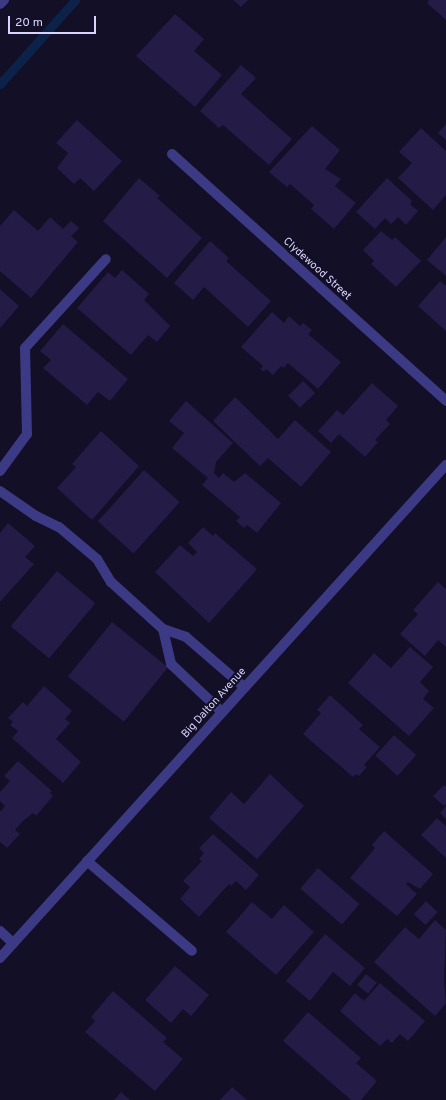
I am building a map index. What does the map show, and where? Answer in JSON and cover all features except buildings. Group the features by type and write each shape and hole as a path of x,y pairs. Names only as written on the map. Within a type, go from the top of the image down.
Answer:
{"street":[{"path":"0,4 4,0"},
{"name":"Clydewood Street","path":"172,154 446,401"},
{"path":"0,471 28,434 25,348 106,259"},
{"name":"Big Dalton Avenue","path":"0,958 87,860 446,465"},
{"path":"0,491 36,516 59,527 97,559 111,582 164,630 186,637 244,687"},
{"path":"164,630 171,664 222,712"},
{"path":"87,860 192,950"},
{"path":"0,931 13,943"}],"waterway":[{"path":"0,84 75,0"}]}
